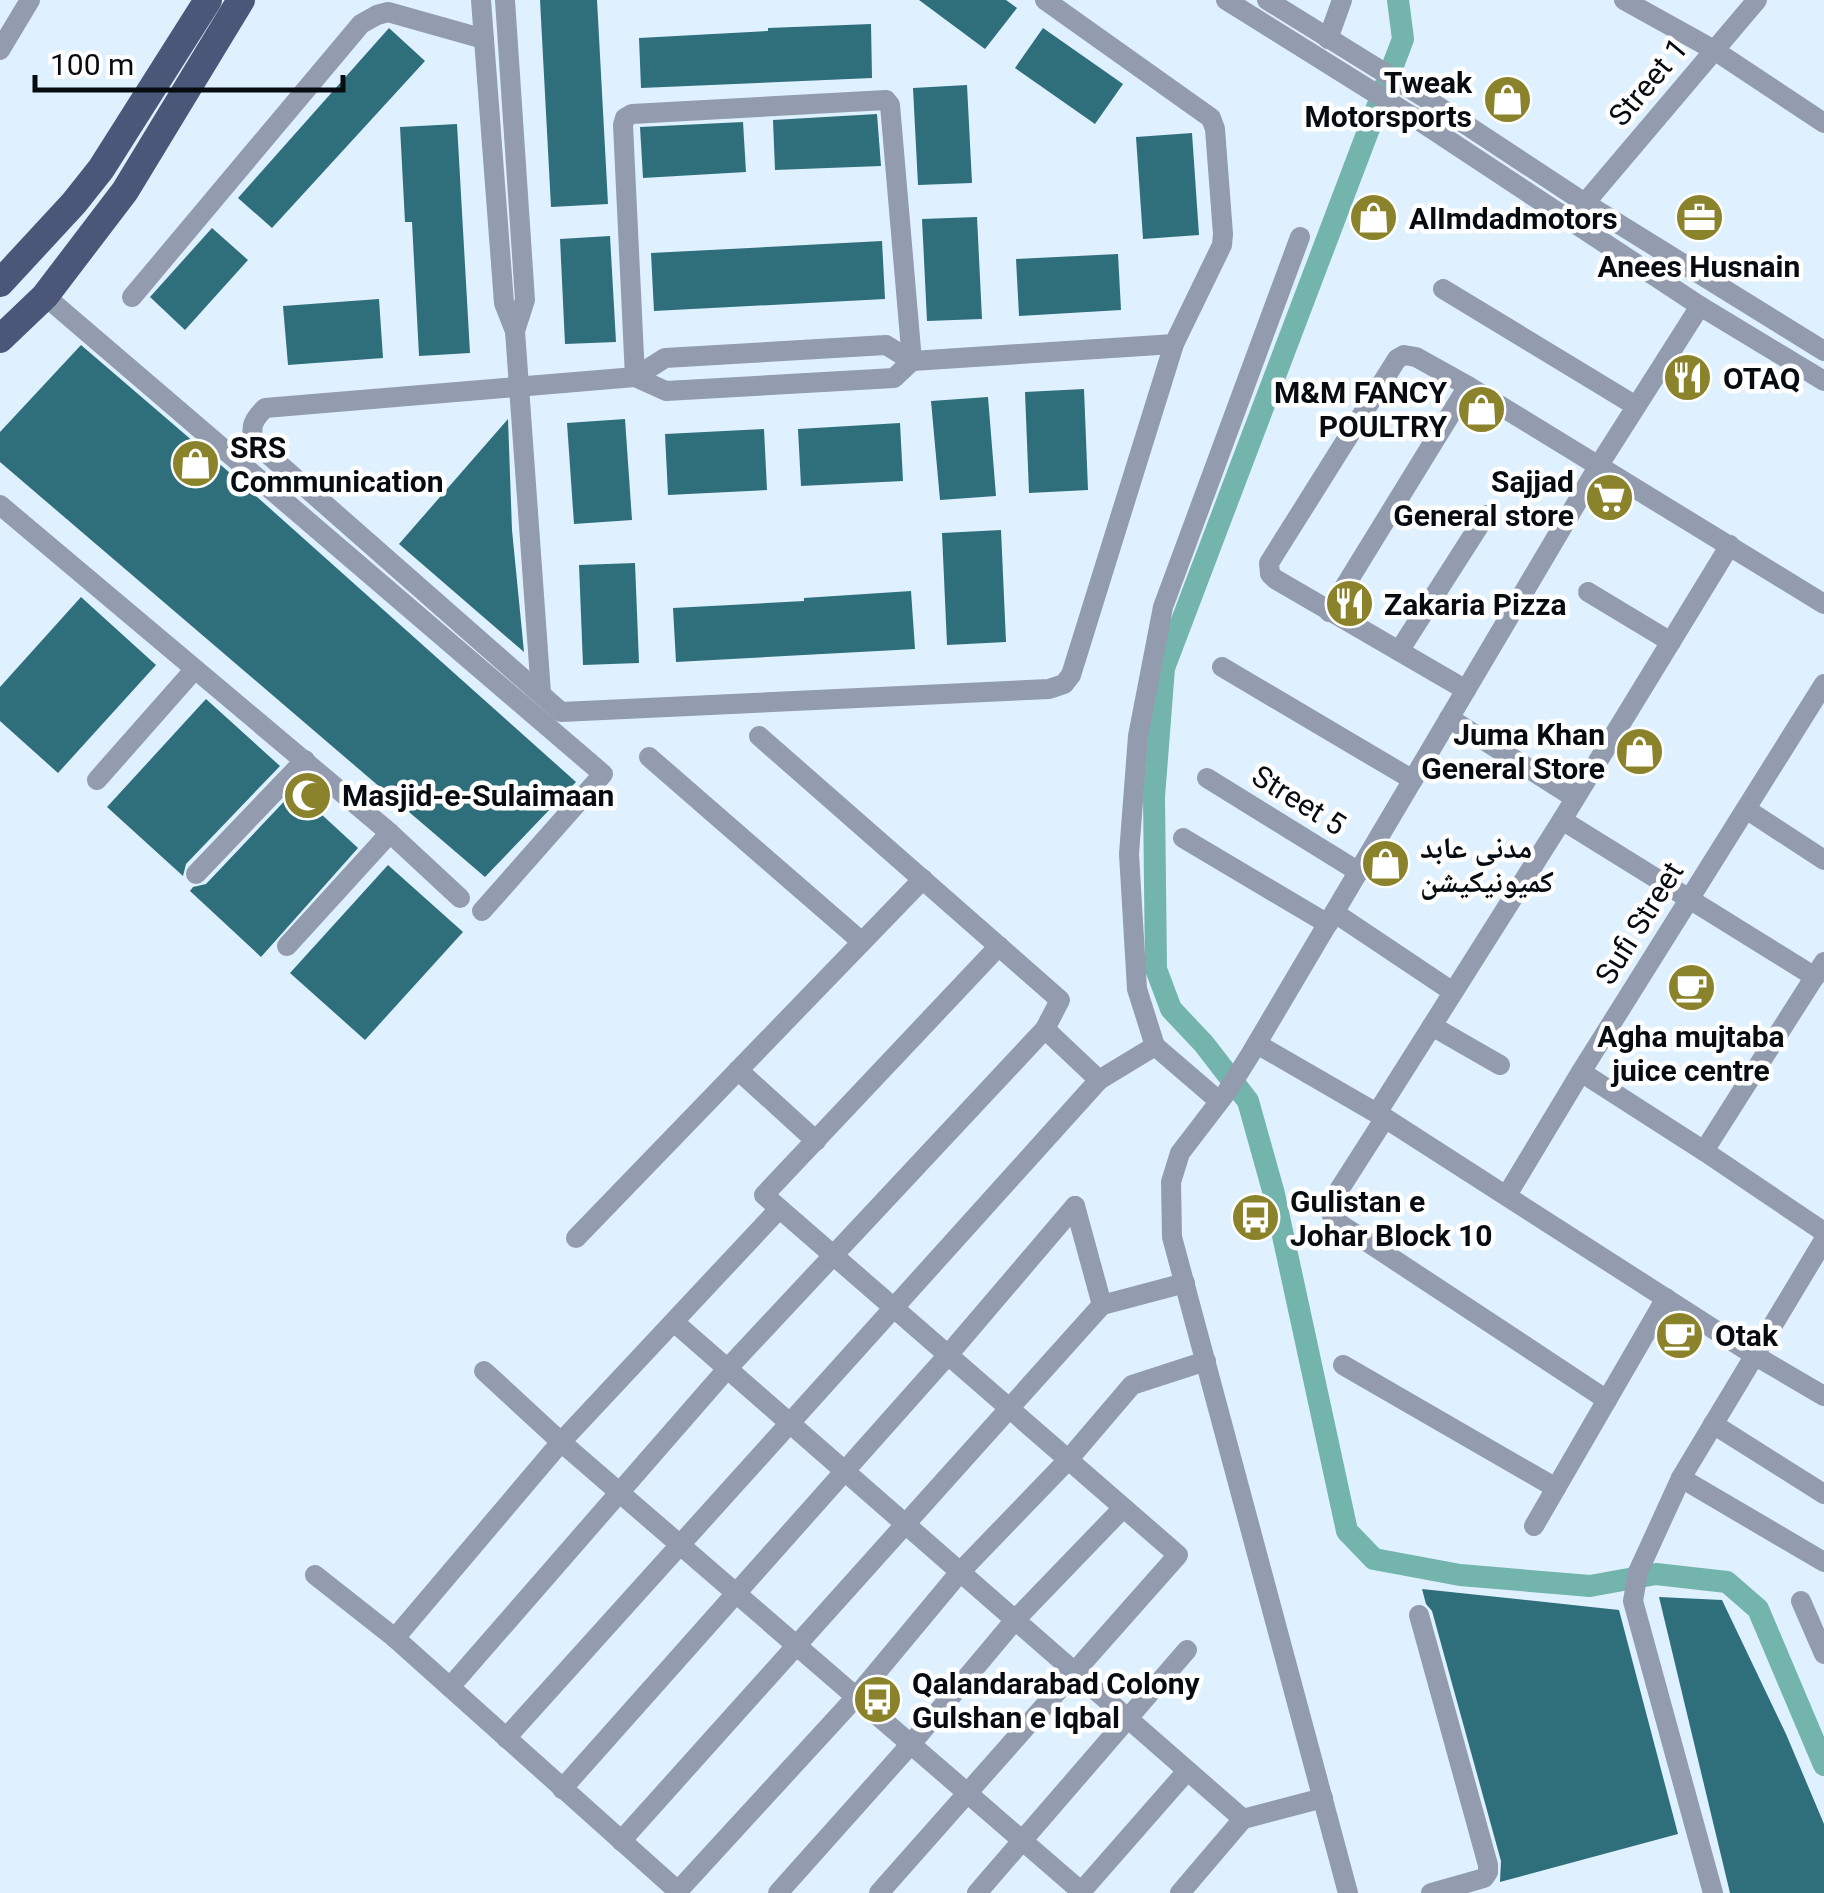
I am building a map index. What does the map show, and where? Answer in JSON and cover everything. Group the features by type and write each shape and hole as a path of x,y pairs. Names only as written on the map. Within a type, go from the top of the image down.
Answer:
{"main road":[{"path":"0,283 101,169 208,0"},
{"path":"0,339 45,296 125,192 242,0"}],"street":[{"path":"0,50 30,0"},
{"path":"481,0 504,303 516,331 540,693"},
{"path":"506,0 525,300 516,331"},
{"path":"636,378 625,118 632,114 886,100 890,106 912,360 894,378 666,391 636,378 520,386 264,408 250,427 254,442 566,714 1050,689 1064,684 1071,676 1174,344 1222,245 1223,234 1212,118 1045,0"},
{"path":"1226,0 1430,101 1584,203 1824,351"},
{"path":"1267,0 1418,120 1700,306 1824,381"},
{"path":"1337,53 1342,0"},
{"path":"1624,0 1714,50 1824,123"},
{"name":"Street 1","path":"1584,203 1758,0"},
{"path":"132,297 361,24 388,12 484,39"},
{"path":"1223,1097 1155,1046 1137,990 1129,854 1138,736 1163,607 1300,237"},
{"path":"1676,290 1689,268"},
{"path":"1444,288 1636,406"},
{"path":"45,296 604,774 482,911"},
{"path":"1348,1893 1172,1237 1171,1182 1180,1153 1254,1050 1599,465 1700,306"},
{"path":"636,378 665,358 886,345 912,360 1174,344"},
{"path":"777,352 779,384"},
{"path":"1466,690 1270,574 1270,564 1396,360 1404,354 1468,386 1824,604"},
{"path":"1329,612 1468,386"},
{"path":"0,505 390,832 460,898"},
{"path":"1399,652 1486,514"},
{"path":"1607,1400 1334,1220 1330,1204 1432,1026 1730,546"},
{"path":"1588,592 1671,642"},
{"path":"1222,667 1413,780"},
{"path":"96,780 194,670"},
{"name":"Sufi Street","path":"1508,1195 1824,684"},
{"path":"1450,718 1575,798"},
{"path":"450,1688 727,1369 1044,1029 1060,1000 759,736"},
{"path":"650,757 862,942"},
{"path":"196,874 305,760"},
{"name":"Street 5","path":"1207,778 1358,872"},
{"path":"1746,809 1824,860"},
{"path":"1562,820 1690,898 1819,969 1704,1151"},
{"path":"287,946 390,832"},
{"path":"1183,838 1453,992"},
{"path":"576,1238 922,879"},
{"path":"879,1893 1178,1555 764,1196 999,946"},
{"path":"1432,1026 1500,1064"},
{"path":"1044,1029 1099,1080"},
{"path":"506,1738 1099,1080 1155,1046"},
{"path":"1254,1050 1381,1115 1824,1396"},
{"path":"738,1070 816,1141"},
{"path":"1581,1072 1824,1232"},
{"path":"562,1789 948,1355 1075,1206 1102,1305"},
{"path":"395,1638 562,1442 780,1209"},
{"path":"1713,1893 1632,1601 1636,1580 1682,1478 1824,1240"},
{"path":"621,1841 1102,1305 1185,1283"},
{"path":"1534,1526 1666,1298"},
{"path":"674,1322 1243,1819"},
{"path":"315,1575 395,1638 679,1892 856,1697 960,1572 1068,1460 1132,1385 1206,1361"},
{"path":"1342,1365 1556,1488"},
{"path":"484,1370 1081,1892 1187,1770"},
{"path":"1714,1424 1824,1494"},
{"path":"1682,1478 1824,1562"},
{"path":"778,1893 1015,1620 1123,1508"},
{"path":"1802,1601 1824,1654"},
{"path":"1419,1615 1488,1865 1484,1878 1431,1893"},
{"path":"977,1893 1186,1650"},
{"path":"1180,1893 1243,1819 1323,1798"}],"building":[{"path":"540,0 597,0 608,204 551,207"},
{"path":"919,0 1006,0 1017,8 985,49"},
{"path":"871,24 872,78 641,88 639,38"},
{"path":"389,28 425,61 272,228 238,198"},
{"path":"1043,28 1123,84 1095,124 1015,68"},
{"path":"967,85 972,183 918,185 913,88"},
{"path":"877,114 881,166 775,170 773,120"},
{"path":"743,122 746,172 643,178 640,127"},
{"path":"457,124 470,353 419,356 412,222 405,222 400,127"},
{"path":"1192,133 1199,235 1143,239 1136,137"},
{"path":"977,217 982,319 927,321 922,219"},
{"path":"212,228 248,260 185,330 150,297"},
{"path":"610,236 616,342 565,344 560,239"},
{"path":"882,241 885,299 654,311 651,253"},
{"path":"1118,254 1121,310 1019,316 1016,259"},
{"path":"379,299 383,358 288,365 283,306"},
{"path":"81,345 576,782 485,877 0,462 0,432"},
{"path":"1084,389 1088,490 1029,493 1025,392"},
{"path":"988,397 996,496 940,500 931,401"},
{"path":"508,419 512,530 524,652 399,544"},
{"path":"625,419 632,520 574,524 567,423"},
{"path":"900,423 903,481 801,486 798,429"},
{"path":"764,429 767,490 668,495 665,434"},
{"path":"1001,530 1006,642 947,645 942,533"},
{"path":"635,563 639,663 583,665 579,565"},
{"path":"911,591 915,649 676,662 673,608"},
{"path":"81,597 156,665 58,773 0,721 0,687"},
{"path":"206,699 280,766 186,864 183,876 107,807"},
{"path":"295,790 358,848 261,957 190,891 206,884"},
{"path":"388,865 463,932 365,1040 290,973"},
{"path":"1422,1589 1619,1610 1678,1834 1500,1882 1501,1861 1432,1611"},
{"path":"1659,1597 1722,1600 1824,1824 1824,1893 1730,1893"}],"waterway":[{"path":"1398,0 1403,39 1164,668 1154,797 1156,969 1171,1009 1248,1101 1274,1194 1347,1531 1374,1559 1460,1575 1590,1586 1656,1574 1727,1582 1758,1609 1824,1765"}],"place":[{"name":"Tweak Motorsports","path":"1507,99"},
{"name":"Anees Husnain","path":"1699,217"},
{"name":"AlImdadmotors","path":"1374,218"},
{"name":"OTAQ","path":"1688,378"},
{"name":"M&M FANCY POULTRY","path":"1482,409"},
{"name":"SRS Communication","path":"195,464"},
{"name":"Sajjad General store","path":"1609,498"},
{"name":"Zakaria Pizza","path":"1349,604"},
{"name":"Juma Khan General Store","path":"1640,751"},
{"name":"Masjid-e-Sulaimaan","path":"307,795"},
{"name":"مدنی عابد کمیونیکیشن","path":"1385,864"},
{"name":"Agha mujtaba juice centre","path":"1691,987"},
{"name":"Gulistan e Johar Block 10","path":"1255,1218"},
{"name":"Otak","path":"1680,1335"},
{"name":"Qalandarabad Colony Gulshan e Iqbal","path":"877,1700"}]}
